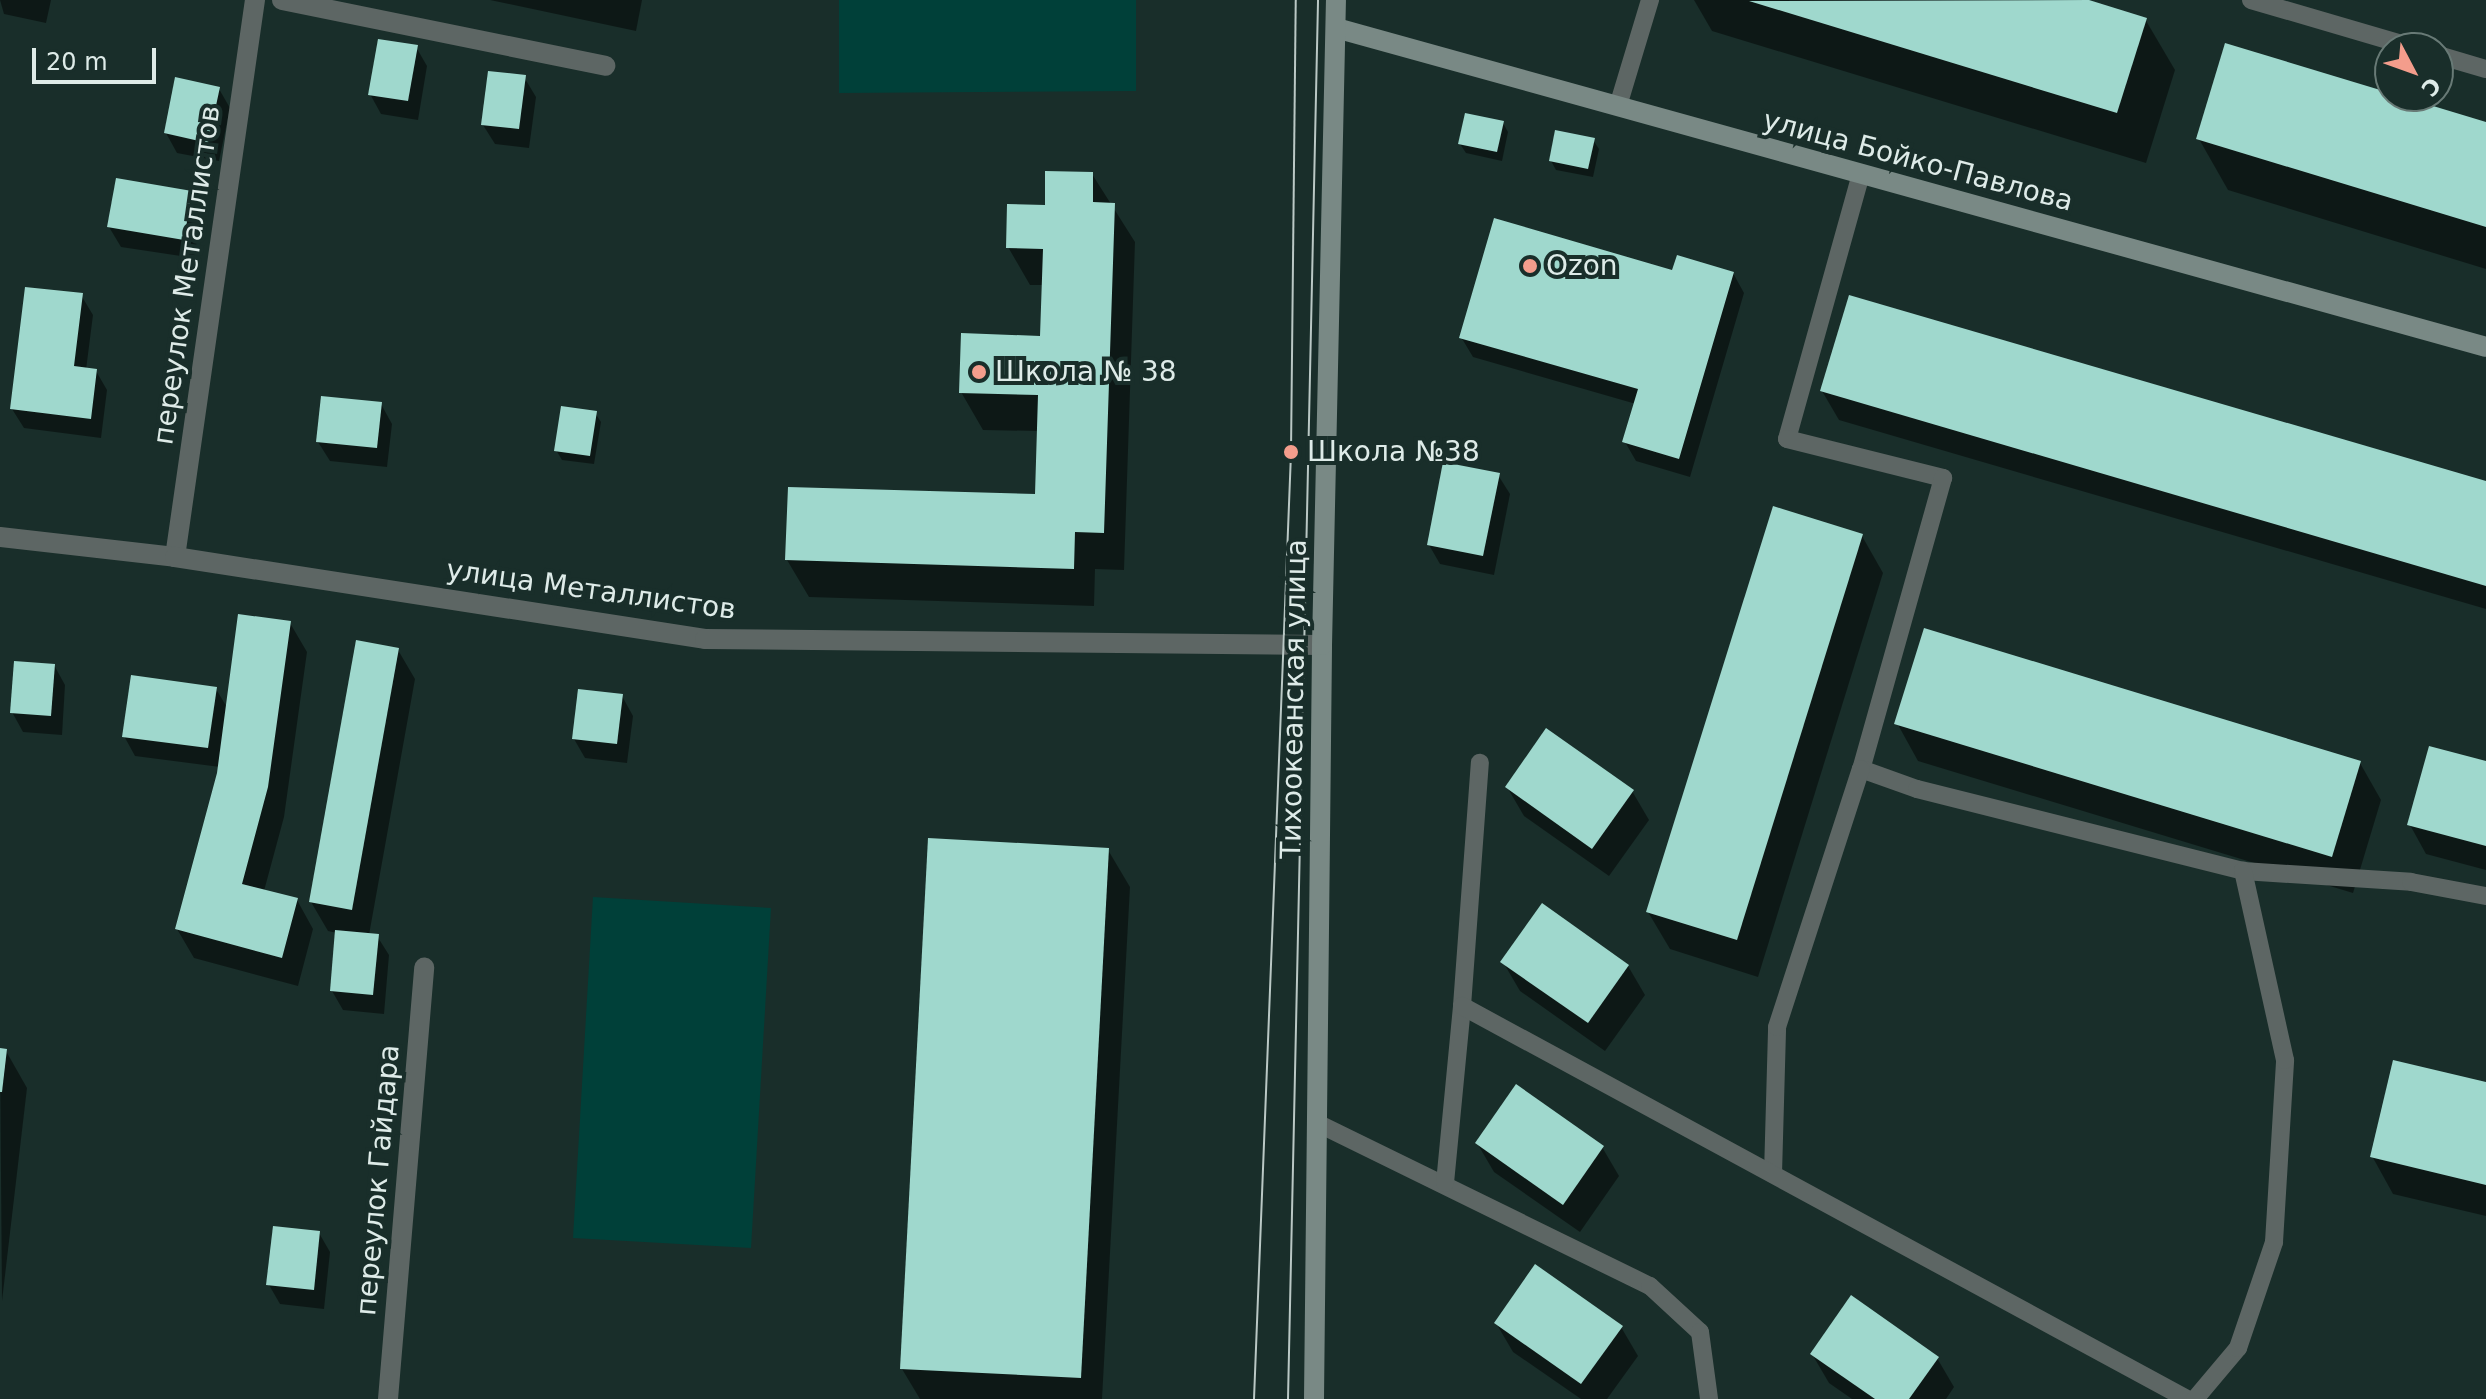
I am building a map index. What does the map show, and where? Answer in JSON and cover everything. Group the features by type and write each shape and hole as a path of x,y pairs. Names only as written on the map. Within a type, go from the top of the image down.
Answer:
{"main road":[{"name":"Тихоокеанская улица","path":"1314,1399 1322,645 1336,0"},
{"name":"улица Бойко-Павлова","path":"1336,28 2486,347"}],"street":[{"name":"переулок Металлистов","path":"175,557 255,0"},
{"path":"282,0 605,66"},
{"name":"улица Металлистов","path":"0,537 175,557 705,639 1322,645"},
{"name":"переулок Гайдара","path":"388,1399 424,967"}],"lane":[{"path":"1618,106 1650,0"},
{"path":"2251,0 2374,36"},
{"path":"2454,60 2486,69"},
{"path":"1773,1174 1777,1027 1861,769 1943,478 1787,439 1861,174"},
{"path":"1445,1183 1480,763"},
{"path":"1861,769 1917,789 2243,871 2411,882 2486,896"},
{"path":"2195,1399 2238,1348 2274,1242 2285,1060 2243,871"},
{"path":"1462,1006 2187,1399"},
{"path":"1317,1123 1650,1286 1700,1332 1709,1399"}],"green space":[{"path":"839,0 1136,0 1136,91 839,93"},
{"path":"593,897 771,908 751,1248 573,1238"}],"building":[{"path":"2089,0 2147,18 2117,113 1749,1"},
{"path":"378,39 418,45 408,101 368,95"},
{"path":"2225,43 2374,88 2374,112 2453,112 2486,122 2486,227 2196,139"},
{"path":"488,71 526,75 519,129 481,125"},
{"path":"175,77 220,87 208,143 164,133"},
{"path":"1465,113 1504,121 1497,152 1458,144"},
{"path":"1555,130 1595,138 1588,169 1549,161"},
{"path":"1045,171 1093,172 1093,202 1115,203 1104,533 1075,532 1074,569 785,560 788,487 1035,494 1038,395 959,393 961,333 1040,336 1043,249 1006,248 1007,204 1045,205"},
{"path":"116,178 192,191 184,240 107,227"},
{"path":"1494,218 1672,270 1677,255 1734,272 1679,459 1622,442 1638,389 1459,338"},
{"path":"25,287 83,293 74,366 97,369 91,419 10,409"},
{"path":"1849,295 2486,481 2486,586 1820,391"},
{"path":"321,396 382,402 377,448 316,442"},
{"path":"561,406 597,411 590,456 554,451"},
{"path":"1443,462 1500,473 1483,556 1427,545"},
{"path":"1773,506 1863,534 1737,940 1646,912"},
{"path":"238,614 291,621 268,787 242,884 298,898 282,958 175,929 217,773"},
{"path":"1924,628 2361,761 2332,857 1894,724"},
{"path":"356,640 399,648 352,910 309,902"},
{"path":"14,661 55,664 51,716 10,713"},
{"path":"131,675 217,687 208,748 122,737"},
{"path":"578,689 623,694 617,744 572,739"},
{"path":"1546,728 1634,790 1592,849 1505,787"},
{"path":"2429,746 2486,761 2486,846 2407,825"},
{"path":"928,838 1109,848 1081,1378 900,1369"},
{"path":"1542,903 1629,965 1588,1023 1500,962"},
{"path":"335,930 379,934 373,995 330,991"},
{"path":"0,1048 7,1049 2,1092 0,1092"},
{"path":"2393,1060 2486,1082 2486,1185 2370,1157"},
{"path":"1516,1084 1604,1146 1563,1205 1475,1143"},
{"path":"273,1226 320,1231 314,1290 266,1285"},
{"path":"1535,1264 1623,1326 1581,1384 1494,1323"},
{"path":"1851,1295 1939,1357 1909,1399 1875,1399 1810,1354"}],"tram line":[{"path":"1254,1399 1291,452 1296,0"},
{"path":"1288,1399 1318,0"}],"place":[{"name":"Ozon","path":"1530,266"},
{"name":"Школа № 38","path":"979,372"},
{"name":"Школа №38","path":"1291,452"}]}
